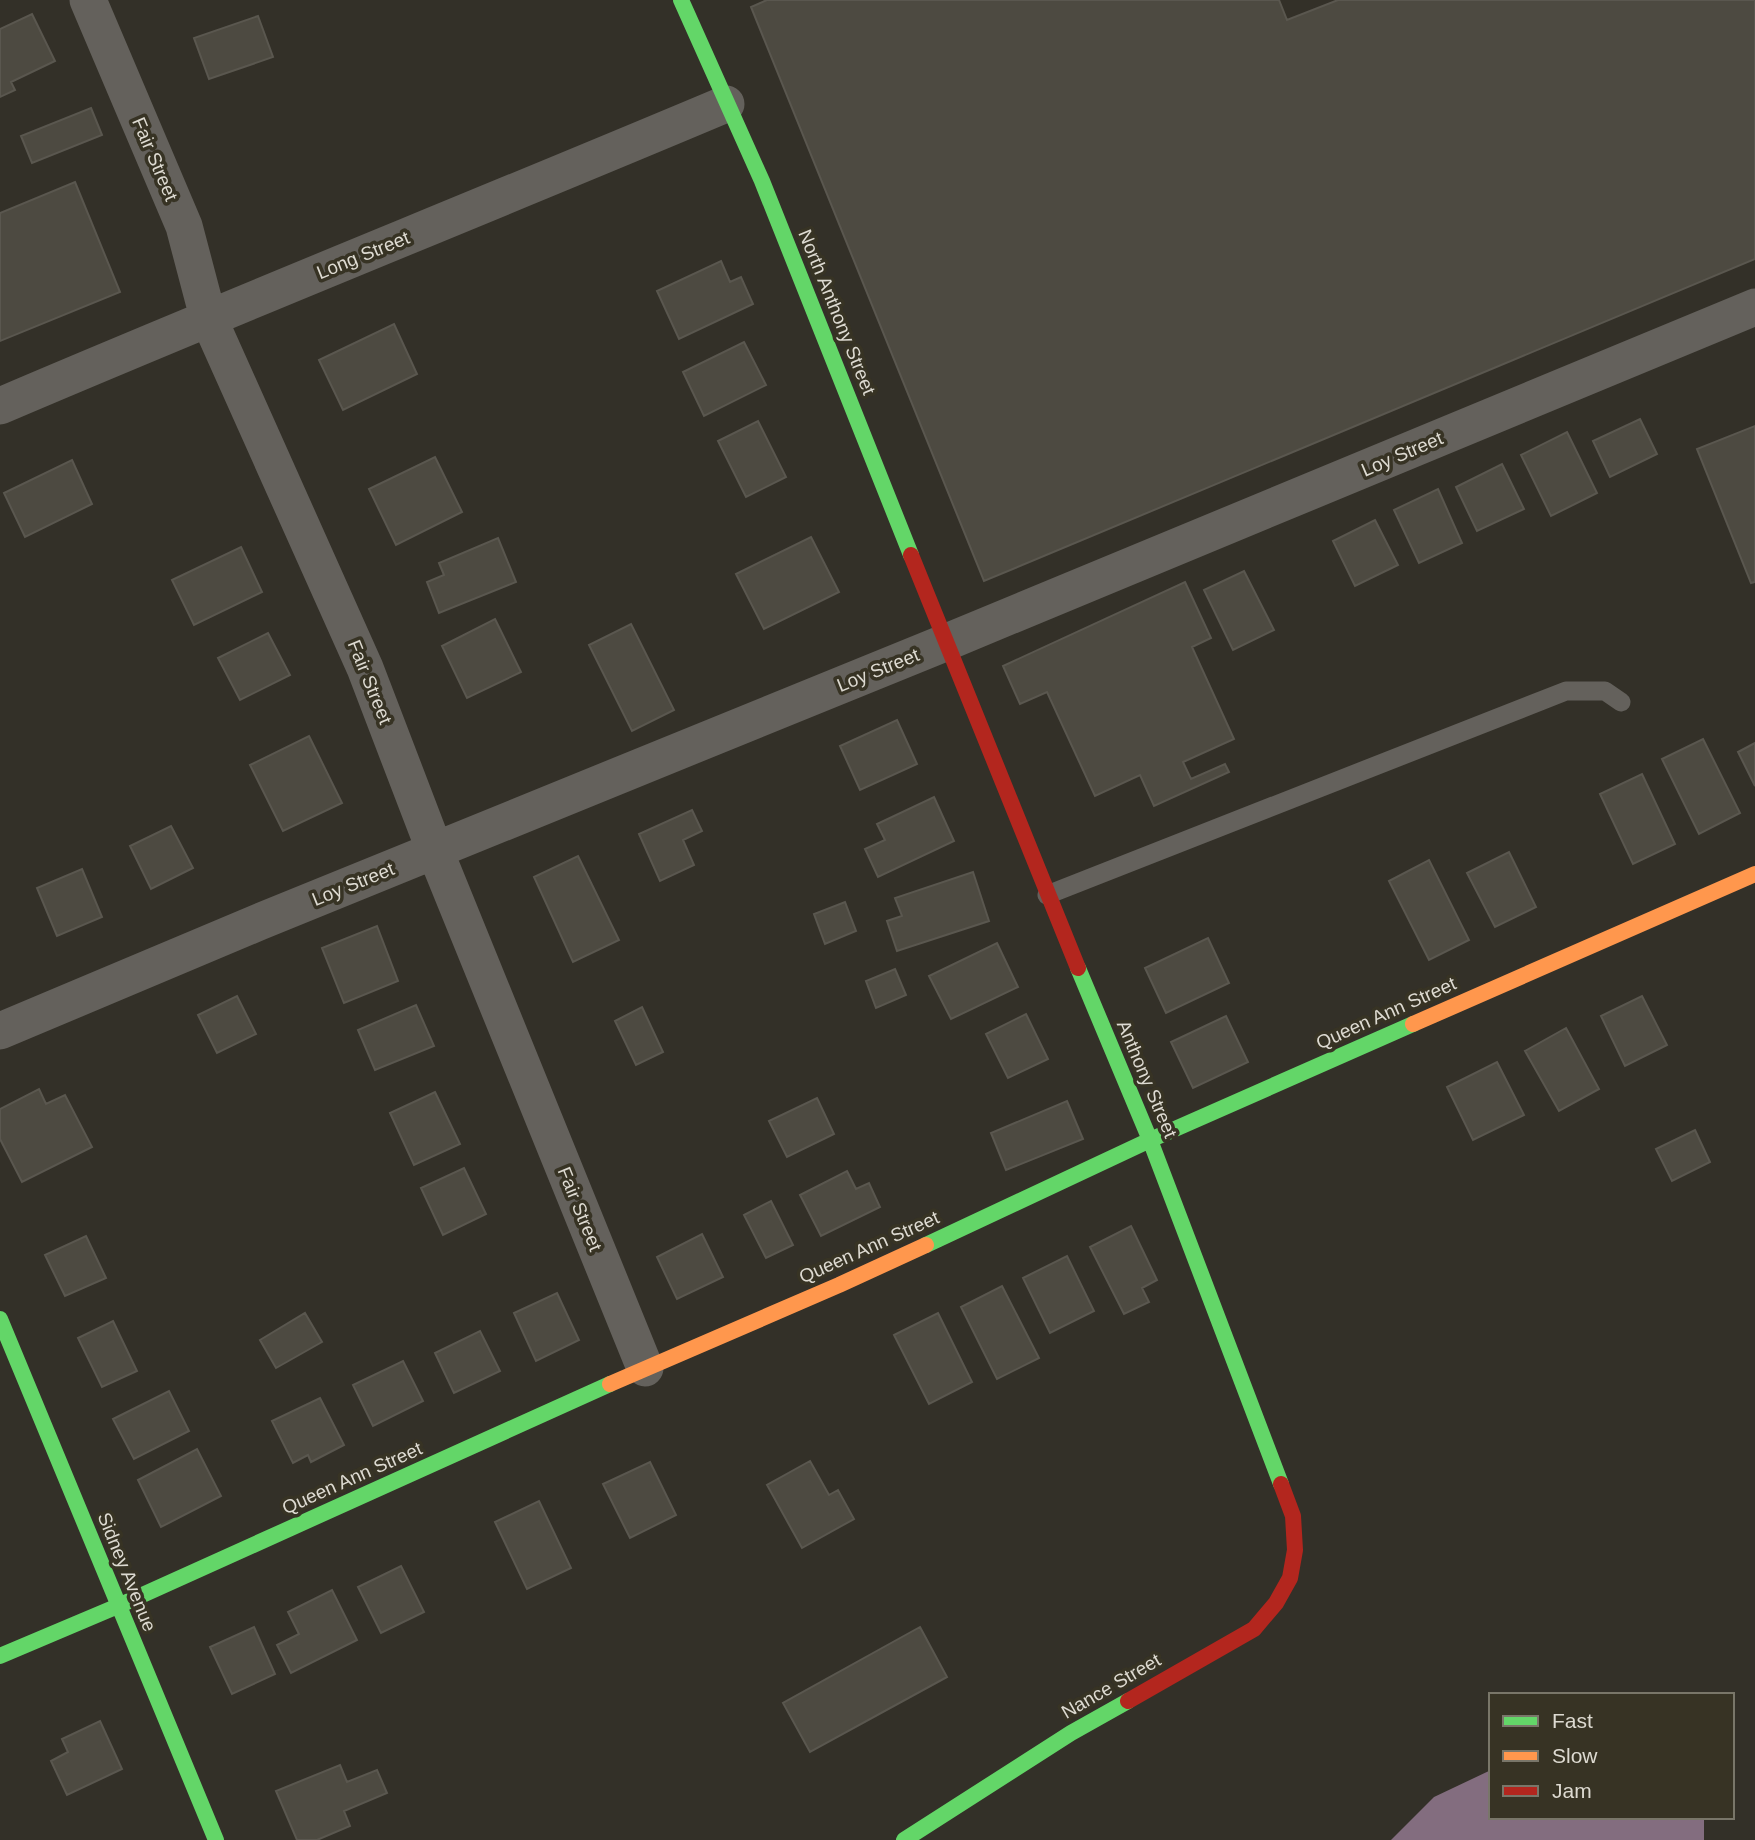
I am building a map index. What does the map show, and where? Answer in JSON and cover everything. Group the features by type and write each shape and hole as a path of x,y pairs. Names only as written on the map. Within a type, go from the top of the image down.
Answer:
{"street":[{"name":"Fair Street","path":"88,0 184,226 208,317 365,668 435,851 645,1368"},
{"name":"North Anthony Street","path":"681,0 762,181 947,642"},
{"name":"Long Street","path":"0,406 208,317 471,212 726,104"},
{"name":"Loy Street","path":"0,1031 1755,307"},
{"name":"Anthony Street","path":"947,642 1047,895 1150,1140 1293,1516 1296,1537"},
{"name":"Queen Ann Street","path":"0,1656 118,1606 645,1368 839,1285 1150,1140 1755,874"},
{"name":"Sidney Avenue","path":"0,1319 216,1840"},
{"name":"Nance Street","path":"904,1840 1071,1733 1254,1629 1278,1604 1292,1573 1296,1537"}],"lane":[{"path":"1047,895 1566,691 1605,691 1621,702"}],"shaded area":[{"path":"1489,1771 1489,1819 1704,1819 1704,1840 1391,1840 1434,1797"}],"building":[{"path":"767,0 1279,0 1287,20 1338,0 1755,0 1755,259 984,581 751,7"},
{"path":"32,14 55,61 11,82 15,90 0,97 0,29"},
{"path":"258,16 273,57 209,79 194,38"},
{"path":"91,108 102,135 32,163 21,136"},
{"path":"75,182 120,292 0,341 0,213"},
{"path":"721,261 730,282 741,277 753,304 679,339 657,291"},
{"path":"394,324 417,374 343,410 319,360"},
{"path":"744,342 766,385 704,416 683,372"},
{"path":"1640,419 1657,454 1610,477 1593,441"},
{"path":"758,421 786,477 746,497 718,441"},
{"path":"1755,426 1755,582 1751,583 1697,449"},
{"path":"1567,432 1597,493 1551,516 1521,455"},
{"path":"435,457 462,512 396,545 369,489"},
{"path":"72,460 92,504 25,537 4,493"},
{"path":"1502,464 1524,509 1477,531 1456,487"},
{"path":"1438,489 1462,543 1419,563 1394,510"},
{"path":"1375,520 1398,565 1355,586 1333,541"},
{"path":"811,537 839,592 764,629 736,574"},
{"path":"498,538 516,582 439,613 427,582 444,575 439,563"},
{"path":"241,547 262,592 194,625 172,580"},
{"path":"1244,571 1274,630 1233,650 1204,590"},
{"path":"1185,582 1211,638 1192,647 1234,739 1183,762 1191,779 1225,764 1229,772 1154,806 1140,775 1095,796 1047,692 1020,704 1003,666"},
{"path":"495,619 521,672 467,698 442,646"},
{"path":"631,624 674,710 632,731 589,645"},
{"path":"268,633 290,675 240,700 218,658"},
{"path":"897,720 917,764 860,790 840,746"},
{"path":"309,736 342,803 283,831 250,765"},
{"path":"1703,739 1740,813 1699,834 1662,759"},
{"path":"1755,743 1755,786 1738,752"},
{"path":"1642,774 1675,844 1633,864 1600,794"},
{"path":"934,797 954,841 878,877 865,849 885,840 877,824"},
{"path":"692,810 702,831 683,840 694,865 660,881 639,834"},
{"path":"171,826 193,868 151,889 130,846"},
{"path":"1509,852 1536,907 1495,927 1467,873"},
{"path":"578,856 619,940 573,962 534,877"},
{"path":"1429,860 1469,940 1429,960 1389,881"},
{"path":"82,869 102,917 57,936 37,888"},
{"path":"973,872 989,921 897,951 887,921 902,916 895,898"},
{"path":"845,902 856,931 825,944 814,914"},
{"path":"377,926 398,981 344,1003 322,948"},
{"path":"1208,938 1229,983 1166,1013 1145,968"},
{"path":"997,943 1018,987 951,1019 929,976"},
{"path":"895,969 906,995 876,1008 866,981"},
{"path":"237,996 256,1034 217,1053 198,1015"},
{"path":"1642,996 1667,1045 1625,1066 1601,1016"},
{"path":"416,1005 434,1046 375,1070 358,1030"},
{"path":"642,1007 663,1052 636,1065 615,1021"},
{"path":"1026,1014 1048,1059 1008,1078 986,1034"},
{"path":"1226,1016 1248,1062 1193,1088 1171,1042"},
{"path":"1566,1028 1599,1089 1559,1111 1525,1051"},
{"path":"1497,1062 1524,1115 1473,1140 1447,1087"},
{"path":"39,1089 46,1104 65,1095 92,1147 22,1182 0,1139 0,1109"},
{"path":"435,1092 460,1144 414,1165 390,1113"},
{"path":"817,1098 834,1134 787,1157 769,1121"},
{"path":"1067,1101 1083,1139 1006,1170 991,1133"},
{"path":"1695,1130 1710,1162 1672,1181 1656,1149"},
{"path":"464,1168 486,1214 443,1235 421,1188"},
{"path":"847,1171 856,1189 869,1183 880,1207 821,1236 800,1195"},
{"path":"771,1201 793,1245 766,1258 744,1215"},
{"path":"1131,1226 1157,1280 1142,1288 1149,1302 1124,1314 1090,1247"},
{"path":"702,1234 723,1277 677,1299 657,1257"},
{"path":"86,1236 106,1278 65,1296 45,1255"},
{"path":"1067,1256 1094,1311 1050,1333 1023,1278"},
{"path":"1002,1286 1039,1358 997,1379 961,1307"},
{"path":"557,1293 579,1340 536,1361 514,1313"},
{"path":"305,1313 322,1342 276,1368 260,1340"},
{"path":"938,1313 972,1382 929,1404 894,1335"},
{"path":"113,1321 137,1371 102,1387 78,1338"},
{"path":"480,1331 500,1371 454,1393 435,1353"},
{"path":"403,1361 423,1401 373,1426 353,1385"},
{"path":"169,1391 189,1431 134,1459 113,1419"},
{"path":"320,1398 344,1445 311,1462 308,1455 293,1463 272,1421"},
{"path":"197,1449 221,1496 161,1527 138,1480"},
{"path":"810,1461 829,1495 838,1490 854,1519 802,1548 767,1485"},
{"path":"650,1462 676,1515 630,1538 603,1484"},
{"path":"539,1501 571,1568 527,1589 495,1522"},
{"path":"401,1566 424,1612 381,1633 358,1587"},
{"path":"332,1590 357,1640 291,1673 277,1645 299,1634 288,1612"},
{"path":"254,1627 275,1674 232,1694 210,1647"},
{"path":"920,1627 947,1677 810,1752 783,1703"},
{"path":"100,1721 122,1769 67,1795 51,1761 68,1752 62,1739"},
{"path":"340,1765 347,1782 377,1770 387,1793 344,1811 350,1826 317,1840 297,1840 276,1791"}],"traffic: fast":[{"path":"681,0 762,181 911,555"},
{"path":"1078,968 1150,1140 1281,1484"},
{"path":"926,1245 1150,1140 1413,1024"},
{"path":"0,1319 216,1840"},
{"path":"0,1656 118,1606 610,1384"},
{"path":"904,1840 1071,1733 1128,1701"}],"traffic: slow":[{"path":"1413,1024 1755,874"},
{"path":"610,1384 926,1245"}],"traffic: jam":[{"path":"911,555 1078,968"},
{"path":"1128,1701 1254,1629 1276,1603 1290,1578 1295,1550 1293,1516 1281,1484"}]}
